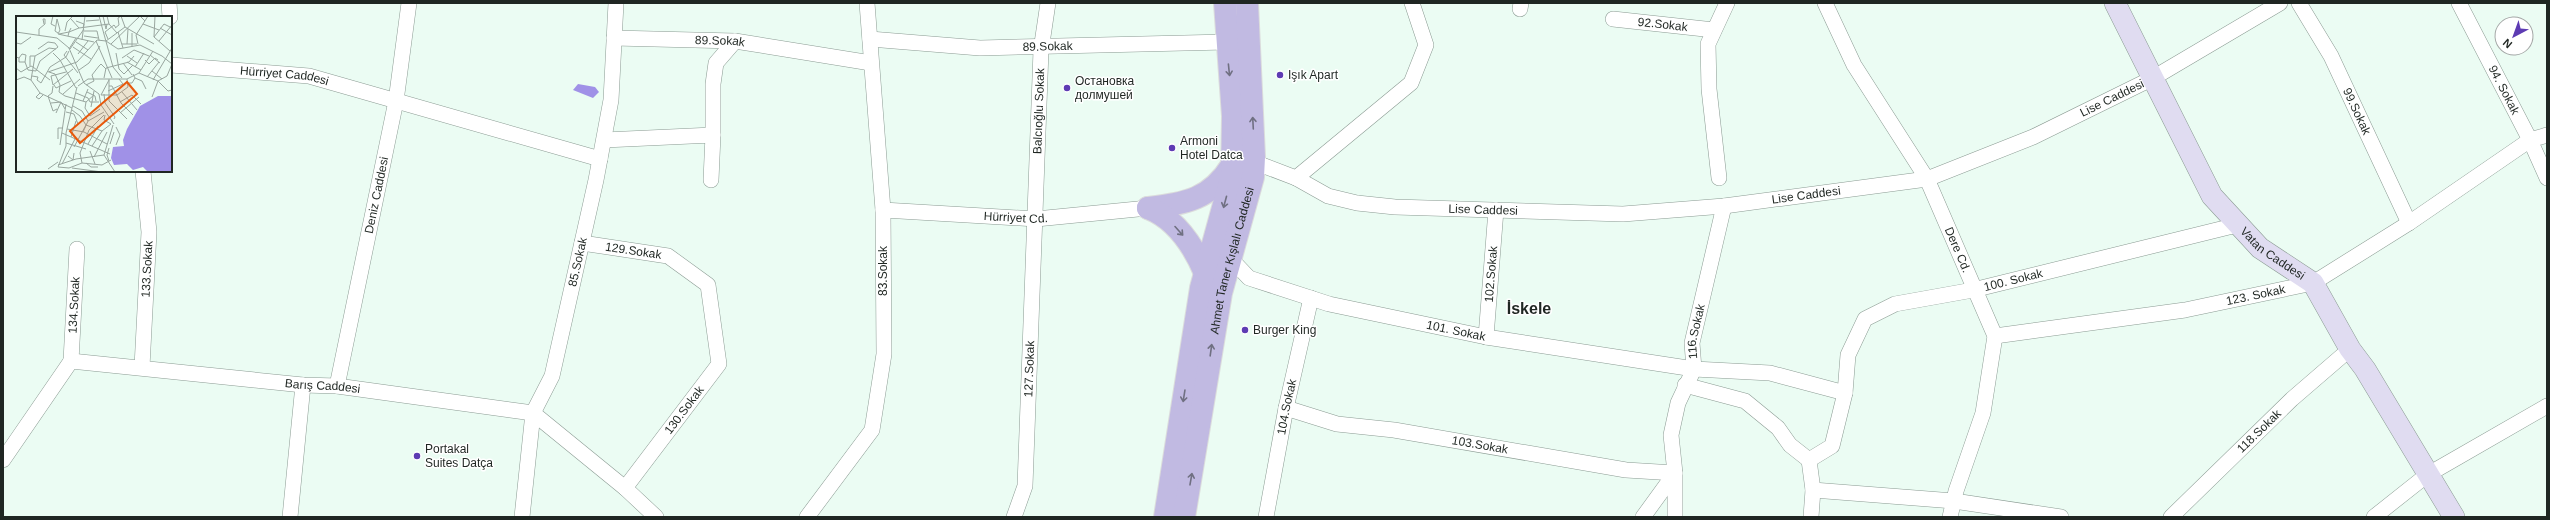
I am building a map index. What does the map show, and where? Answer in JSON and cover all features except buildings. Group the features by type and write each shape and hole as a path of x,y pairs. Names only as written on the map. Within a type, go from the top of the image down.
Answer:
{"main road":[{"name":"Ahmet Taner Kışlalı Caddesi","path":"1165,517 1205,273 1232,175 1233,116 1226,42 1225,3"},
{"name":"Ahmet Taner Kışlalı Caddesi","path":"1184,517 1221,293 1253,177 1254,162 1247,3"},
{"path":"1148,208 1190,202 1204,195 1216,185 1232,164"},
{"path":"1148,208 1170,221 1179,231 1197,253 1205,273"}],"street":[{"path":"169,3 170,16"},
{"name":"Deniz Caddesi","path":"337,386 396,101 409,3"},
{"name":"85.Sokak","path":"522,517 533,413 552,376 604,140 611,100 616,3"},
{"name":"83.Sokak","path":"807,517 872,430 884,354 883,210 867,3"},
{"name":"Balcıoğlu Sokak","path":"1036,219 1041,46 1048,3"},
{"path":"1296,178 1411,83 1426,45 1412,3"},
{"path":"1719,178 1709,89 1708,44 1728,3"},
{"name":"Dere Cd.","path":"1825,3 1854,66 1927,179 1973,290 1995,336"},
{"name":"Vatan Caddesi","path":"2115,3 2212,196 2237,225 2260,248 2313,283 2350,349 2366,369 2427,475 2454,517"},
{"name":"Lise Caddesi","path":"1254,162 1296,178 1328,196 1357,203 1395,208 1623,214 1724,206 1927,179 2033,137 2152,78 2280,3"},
{"name":"99.Sokak","path":"2299,3 2331,56 2409,223"},
{"name":"94. Sokak","path":"2459,3 2530,140 2547,178"},
{"name":"92.Sokak","path":"1613,19 1714,30"},
{"name":"89.Sokak","path":"614,38 735,41 871,63"},
{"name":"89.Sokak","path":"870,40 980,48 1226,42"},
{"path":"711,180 713,84 716,63 735,41"},
{"name":"Hürriyet Caddesi","path":"172,65 309,76 600,159"},
{"path":"604,140 713,135"},
{"name":"123. Sokak","path":"1995,336 2185,310 2313,283 2409,223 2530,140 2547,135"},
{"name":"133.Sokak","path":"142,367 149,232 143,172"},
{"name":"116.Sokak","path":"1675,517 1675,474 1671,435 1685,385 1694,369 1692,343 1724,206"},
{"name":"Hürriyet Cd.","path":"883,210 1036,219 1148,208"},
{"name":"102.Sokak","path":"1486,338 1496,210"},
{"name":"127.Sokak","path":"1014,517 1025,486 1036,219"},
{"name":"100. Sokak","path":"1845,393 1848,355 1865,319 1895,304 1973,290 2237,225"},
{"name":"129.Sokak","path":"582,244 668,256 708,285 713,325"},
{"name":"134.Sokak","path":"71,361 77,249"},
{"name":"101. Sokak","path":"1231,259 1249,278 1329,304 1486,338 1694,369 1770,373 1845,393"},
{"name":"104.Sokak","path":"1266,517 1286,408 1311,298"},
{"name":"130.Sokak","path":"625,488 719,364 713,325"},
{"path":"1950,517 1983,413 1995,336"},
{"name":"118.Sokak","path":"2171,517 2287,405 2350,349"},
{"path":"3,459 71,361"},
{"name":"Barış Caddesi","path":"71,361 142,367 303,385 337,386 533,413"},
{"path":"290,517 303,385"},
{"path":"1685,385 1744,401 1778,428 1790,445 1809,460 1813,490 1811,517"},
{"path":"1809,460 1832,446 1845,393"},
{"path":"2374,517 2427,475 2547,406"},
{"name":"103.Sokak","path":"1286,408 1337,424 1394,430 1626,470 1675,474"},
{"path":"533,413 625,488 656,517"},
{"path":"1643,517 1675,474"},
{"path":"1813,490 1954,501 2061,517"}],"shaded area":[{"path":"578,84 595,87 599,92 593,98 573,90"}],"place":[{"name":"Işık Apart","path":"1280,75"},
{"name":"Остановка долмушей","path":"1067,88"},
{"name":"Armoni Hotel Datca","path":"1172,148"},
{"name":"Burger King","path":"1245,330"},
{"name":"Portakal Suites Datça","path":"417,456"}],"district":[{"name":"İskele","path":"1529,308"}]}
